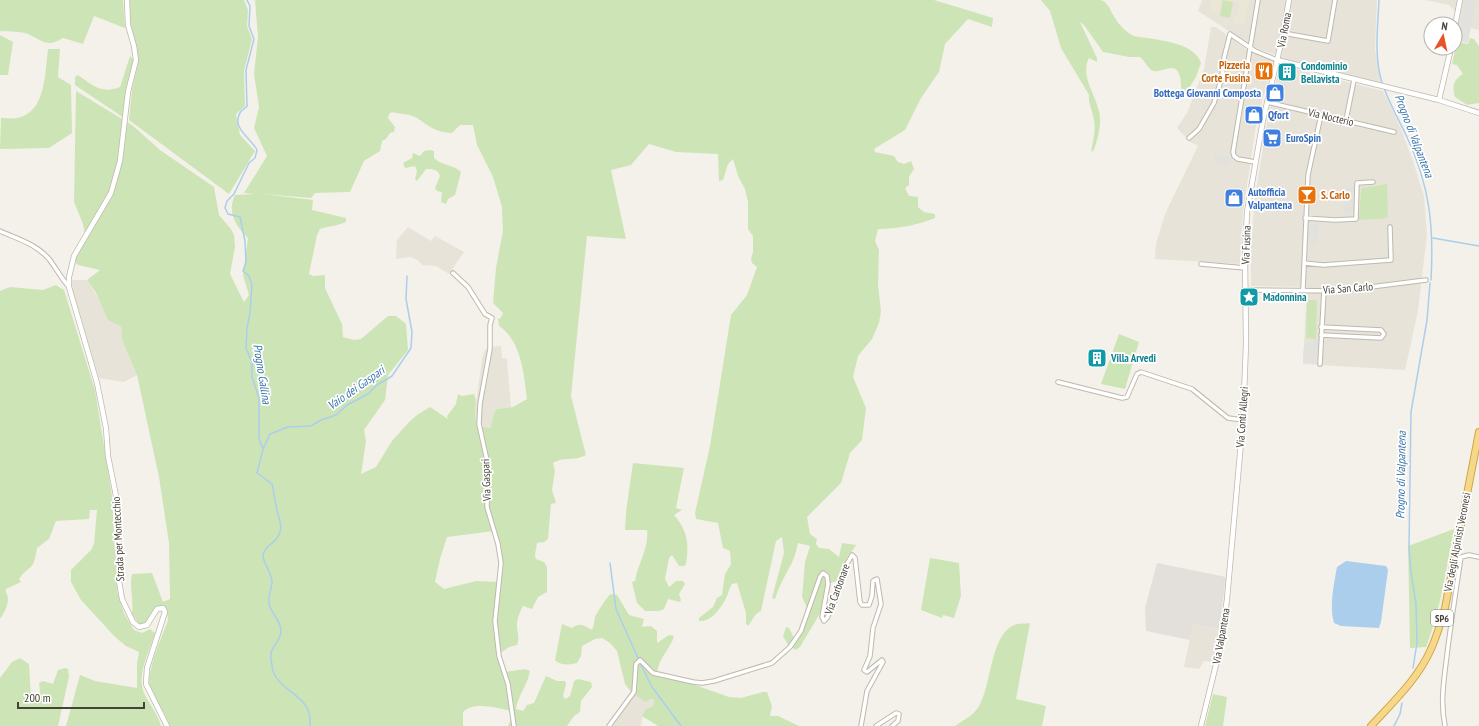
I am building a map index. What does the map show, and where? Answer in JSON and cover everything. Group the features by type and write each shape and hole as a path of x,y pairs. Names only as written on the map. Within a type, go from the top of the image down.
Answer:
{"highway":[{"name":"Via degli Alpinisti Veronesi","path":"1371,726 1416,674 1431,649 1439,630 1445,608 1479,432"}],"street":[{"name":"Strada per Montecchio","path":"127,0 128,25 136,60 128,92 120,160 111,193 74,256 71,267 69,287 97,383 106,428 108,456 118,506 119,582 122,599 133,622 139,627 147,625 157,609 163,608 165,612 147,668 146,684 167,726"},
{"path":"1255,162 1238,159 1234,156 1233,152 1258,0"},
{"name":"Via Roma","path":"1277,60 1290,0"},
{"path":"1283,32 1328,41 1335,0"},
{"path":"1457,16 1460,0"},
{"path":"1188,138 1199,130 1214,104 1222,77 1224,58 1230,34 1250,48 1277,60 1439,100 1479,113"},
{"path":"1439,100 1449,56"},
{"name":"Via Fusina","path":"1245,290 1247,212 1255,162 1277,60"},
{"path":"1346,120 1354,80"},
{"name":"Via Nocterio","path":"1267,102 1394,132"},
{"path":"1303,289 1308,175 1321,115"},
{"path":"1306,218 1335,220 1356,218 1357,183 1373,182"},
{"path":"1304,263 1323,265 1391,260 1390,227"},
{"path":"0,231 33,245 42,252 50,261 60,278 69,287"},
{"path":"1201,264 1245,268"},
{"name":"Via Gaspari","path":"452,272 468,287 485,314 492,318 490,325 490,349 480,404 479,424 488,465 487,507 498,544 501,563 496,628 499,656 508,684 514,726"},
{"name":"Via San Carlo","path":"1245,290 1345,290 1426,280"},
{"name":"Via Conti Allegri","path":"1231,544 1243,420 1246,344 1245,290"},
{"path":"1320,364 1324,290"},
{"path":"1321,336 1381,338 1384,334 1381,330 1322,327"},
{"path":"1058,382 1122,398 1127,396 1136,374 1141,372 1192,389 1228,418 1243,420"},
{"name":"Via Valpantena","path":"1201,726 1221,644 1231,544"},
{"name":"Via Carbonare","path":"609,726 634,692 636,664 640,660 653,673 693,682 702,682 714,681 758,668 772,663 781,657 801,631 820,577 823,573 827,576 828,584 822,617 824,621 827,618 839,592 843,571 852,555 855,558 856,563 860,602 862,604 869,605 872,596 873,581 877,579 881,604 873,628 870,656 864,670 867,672 882,660 883,662 867,691 861,726"},
{"path":"1445,726 1442,701 1443,687 1452,612 1461,557 1469,555 1479,557"},
{"path":"876,726 896,713 899,714 898,721 892,726"}],"shaded area":[{"path":"1202,0 1287,0 1276,55 1253,47 1198,11"},
{"path":"1212,0 1221,0 1219,14 1210,12"},
{"path":"1223,0 1249,0 1244,25 1235,24 1233,22 1233,18 1238,15 1240,3"},
{"path":"1291,0 1377,0 1375,49 1381,83 1281,60"},
{"path":"1425,0 1479,0 1479,30 1463,26 1463,16 1456,16 1454,10 1449,5"},
{"path":"1465,0 1476,0 1468,43 1463,42 1462,16"},
{"path":"1211,27 1216,27 1247,50 1274,59 1257,119 1243,211 1240,264 1155,259 1156,244 1165,214 1198,146 1190,142 1177,128 1187,113 1204,69"},
{"path":"1280,65 1383,91 1401,129 1424,196 1427,234 1418,311 1405,370 1303,364 1307,287 1251,286 1251,244 1255,197 1268,117"},
{"path":"1215,153 1230,158 1228,166 1213,161"},
{"path":"1345,186 1353,187 1352,215 1343,214"},
{"path":"1309,223 1319,223 1317,245 1308,244"},
{"path":"408,227 431,241 435,236 464,252 449,274 436,266 422,265 419,261 411,257 396,259 397,240"},
{"path":"71,280 87,280 103,306 121,326 122,340 137,375 124,382 99,378 71,288"},
{"path":"1318,339 1317,363 1303,362 1304,344"},
{"path":"501,346 502,358 507,359 511,407 496,409 494,411 493,424 490,428 478,426 474,419 482,359 485,350 489,347"},
{"path":"1157,563 1226,577 1219,629 1193,624 1190,640 1146,631 1145,608"},
{"path":"1193,624 1219,629 1213,662 1204,661 1199,669 1184,667"},
{"path":"635,694 640,698 654,700 653,706 643,713 641,726 609,726"}],"green space":[{"path":"0,0 123,0 125,28 94,16 83,44 63,38 53,43 49,43 41,41 25,33 0,31"},
{"path":"130,0 244,0 248,10 247,26 252,39 244,71 245,106 236,114 240,135 255,151 229,194 129,120 132,90 138,64 137,52 129,17"},
{"path":"255,0 934,0 993,18 992,27 968,19 945,44 939,72 921,98 905,130 874,149 875,152 894,156 898,162 904,164 911,161 914,169 909,177 909,185 905,188 909,196 918,197 918,207 924,212 935,214 935,218 907,226 878,229 875,241 879,250 878,285 881,311 879,323 872,339 858,356 853,377 866,408 862,440 850,453 841,483 807,517 810,534 817,539 816,544 819,548 829,549 839,557 842,543 856,545 846,561 845,578 832,582 829,585 822,610 800,647 796,650 788,645 783,636 786,627 789,628 794,638 799,638 807,608 802,597 805,562 810,546 798,543 793,560 775,599 772,598 784,553 782,537 776,541 761,611 756,614 748,626 746,624 746,613 737,583 732,584 725,600 716,613 704,621 699,621 699,618 713,607 717,598 722,595 725,574 731,564 730,551 723,548 718,523 696,519 695,513 710,446 731,315 747,295 757,267 752,263 751,259 753,252 753,236 748,229 748,202 745,189 738,176 733,159 728,164 723,180 719,181 718,154 676,152 649,144 631,165 611,170 626,239 587,236 571,396 586,455 553,463 555,471 552,490 556,503 551,504 548,539 544,542 537,543 535,555 536,559 544,562 547,567 547,592 538,597 532,609 523,606 518,620 517,645 509,647 499,654 505,672 525,669 530,671 516,709 523,711 527,705 534,703 546,676 557,681 565,681 566,684 563,696 565,699 570,696 574,681 578,679 591,682 592,687 581,701 580,712 574,716 567,726 508,726 514,713 499,708 479,706 463,712 463,726 169,726 166,717 150,688 149,681 152,663 168,620 167,612 157,607 145,624 139,624 132,614 132,574 152,573 163,602 170,599 169,543 159,477 137,375 122,340 121,326 108,320 96,293 87,280 100,270 78,265 73,260 85,235 83,224 74,202 76,91 132,125 160,150 214,187 219,215 234,235 235,247 230,274 244,302 249,295 243,275 248,238 236,223 232,212 232,207 235,195 254,194 244,193 267,156 254,128 259,107 254,74 258,37","holes":["392,112 414,117 441,132 452,133 460,125 473,125 477,145 493,177 502,207 503,231 496,268 493,303 503,313 500,319 498,318 499,326 506,332 517,349 523,369 527,399 513,407 496,409 490,428 478,426 476,422 476,402 474,394 462,396 458,394 456,404 447,416 448,419 430,407 417,415 392,441 376,467 361,474 366,441 364,430 385,400 388,375 408,350 406,324 396,316 388,316 361,339 354,340 343,337 342,324 325,288 325,275 313,276 309,274 317,235 320,229 346,222 346,218 312,210 313,200 263,194 311,198 315,193 350,192 364,161 380,151 382,141 386,139 390,133 394,132 395,127 388,118 389,114","494,531 503,570 500,582 476,581 444,589 435,582 447,537"]},
{"path":"1041,0 1104,1 1121,26 1134,36 1162,40 1190,50 1197,56 1201,63 1196,77 1184,96 1182,96 1180,77 1176,69 1172,68 1153,71 1140,57 1129,57 1103,52 1084,25 1080,22 1097,58 1097,62 1089,58 1086,71 1100,116 1098,136 1094,150 1091,152 1095,124 1089,101 1089,95 1061,48 1050,11"},
{"path":"1223,0 1233,2 1230,18 1220,16"},
{"path":"0,35 13,42 8,75 0,75"},
{"path":"1470,38 1474,39 1479,46 1479,103 1467,105 1455,97 1455,81 1463,74 1457,65 1452,64 1454,56 1463,56 1463,43 1468,44"},
{"path":"48,49 60,49 58,77 71,85 72,133 49,148 0,149 1,118 17,118 27,115 39,100 45,80"},
{"path":"130,56 134,60 126,88 124,118 75,85 75,77 78,75 98,88 108,90 120,87"},
{"path":"424,151 434,151 434,158 437,161 458,169 461,172 455,195 448,199 446,204 441,202 442,192 437,191 435,188 440,176 438,172 433,169 426,169 417,181 415,179 417,171 415,166 405,168 403,163 412,158 413,153 420,156"},
{"path":"1387,184 1388,218 1359,220 1362,188"},
{"path":"56,285 64,290 95,390 112,496 117,591 124,613 134,630 142,633 150,629 155,633 143,671 142,686 161,726 66,726 80,675 95,681 137,688 137,664 139,652 126,646 115,637 81,600 71,582 71,570 91,550 94,544 97,510 90,510 89,519 56,521 49,539 37,548 33,565 19,579 21,582 6,589 8,597 7,604 0,619 0,291 10,287 43,290"},
{"path":"1307,300 1317,300 1316,339 1306,338"},
{"path":"1119,334 1139,342 1125,389 1101,384"},
{"path":"633,463 684,468 676,508 682,510 674,515 685,532 687,544 686,564 684,566 679,566 672,555 669,558 665,579 669,587 676,581 683,581 685,584 679,594 681,600 680,602 668,599 664,609 659,611 645,611 637,603 632,582 635,581 645,550 647,537 647,530 625,530"},
{"path":"1454,529 1436,618 1426,647 1410,648 1408,546"},
{"path":"930,558 959,563 961,596 954,618 943,615 942,618 921,610"},
{"path":"611,594 617,595 629,615 644,619 642,627 651,626 657,631 657,643 669,635 674,636 659,666 657,672 658,677 684,681 729,697 741,698 767,692 772,706 770,716 778,716 799,726 658,726 642,716 645,710 653,706 654,700 650,699 646,702 632,693 625,684 617,651 610,643 602,638 595,639 582,646 581,656 577,663 565,664 557,662 555,660 562,624 572,628 577,625 582,625 592,630 595,617"},
{"path":"1030,623 1016,699 1046,706 1042,726 955,726 975,712 982,700 995,651 1006,631 1014,625"},
{"path":"20,658 29,664 31,697 37,701 40,692 39,683 43,681 53,684 58,670 65,668 68,669 69,677 58,726 0,726 0,678 12,662"},
{"path":"1213,694 1227,697 1223,726 1205,726"}],"water":[{"path":"1346,561 1386,566 1388,570 1379,628 1341,626 1334,623 1332,602 1337,567"}],"waterway":[{"name":"Progno Gallina","path":"247,0 250,6 249,26 254,39 246,70 247,106 241,112 238,118 238,124 243,133 257,150 255,158 249,163 234,194 227,201 225,208 228,214 240,217 245,241 246,262 243,271 249,276 252,284 246,348 252,362 252,377 259,398 259,439 263,449 257,473 272,484 281,526 279,535 266,548 263,555 272,581 269,604 281,628 279,638 271,655 272,666 274,674 279,681 303,702 307,708 310,716 310,726"},
{"name":"Progno di Valpantena","path":"1379,0 1377,40 1379,69 1386,94 1415,155 1421,173 1429,207 1431,224 1431,280"},
{"path":"1433,238 1479,246"},
{"name":"Vaio dei Gaspari","path":"263,449 270,434 288,427 311,426 321,420 336,415 347,405 368,394 377,385 392,376 411,348 412,332 406,299 407,276"},
{"name":"Progno di Valpantena","path":"1413,668 1417,643 1416,603 1411,573 1409,547 1411,412 1427,320 1430,283"},
{"path":"610,563 616,609 638,658"},
{"path":"638,659 652,687 681,726"},
{"name":"Progno di Valpantena","path":"1394,726 1400,714 1402,703"}],"place":[{"name":"Pizzeria Corte Fusina","path":"1264,71"},
{"name":"Condominio Bellavista","path":"1287,72"},
{"name":"Bottega Giovanni Composta","path":"1275,93"},
{"name":"Qfort","path":"1254,115"},
{"name":"EuroSpin","path":"1272,138"},
{"name":"S. Carlo","path":"1307,195"},
{"name":"Autofficia Valpantena","path":"1234,198"},
{"name":"Madonnina","path":"1249,297"},
{"name":"Villa Arvedi","path":"1097,358"}]}
